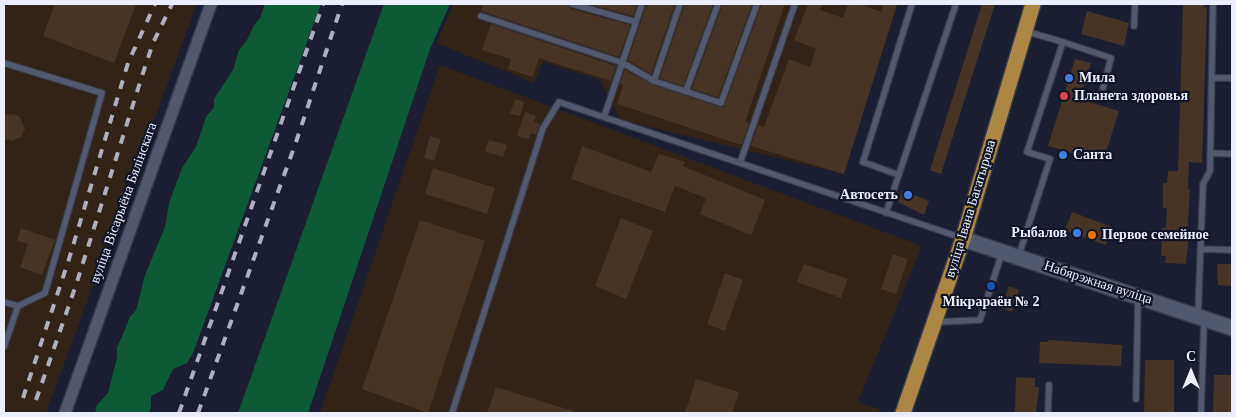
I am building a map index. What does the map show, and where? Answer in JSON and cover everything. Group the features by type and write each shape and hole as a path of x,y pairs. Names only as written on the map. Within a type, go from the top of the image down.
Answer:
{"main road":[{"name":"вуліца Івана Багатырова","path":"903,413 963,238 1033,4"},
{"name":"Набярэжная вуліца","path":"963,238 1232,328"}],"street":[{"name":"вуліца Вісарыёна Бялінскага","path":"65,413 211,4"}],"lane":[{"path":"572,4 636,22"},
{"path":"604,117 624,63 642,4"},
{"path":"654,81 680,4"},
{"path":"686,91 718,4"},
{"path":"481,16 624,63 654,81 721,103 757,4"},
{"path":"740,163 795,4"},
{"path":"899,175 863,162 912,4"},
{"path":"886,212 956,4"},
{"path":"1134,4 1134,26"},
{"path":"1201,413 1201,249 1203,184 1210,171 1213,4"},
{"path":"1025,31 1111,58 1103,88"},
{"path":"1019,257 1050,159 1027,152 1063,42"},
{"path":"4,63 102,93 45,293 18,306 4,302"},
{"path":"1212,78 1232,78"},
{"path":"452,413 543,128 560,102 963,238"},
{"path":"1210,153 1232,154"},
{"path":"1201,249 1232,250"},
{"path":"935,323 980,320 1003,252"},
{"path":"1136,399 1138,296"},
{"path":"4,346 18,306"},
{"path":"1048,413 1049,384"}],"shaded area":[{"path":"4,4 197,4 46,413 4,413"},
{"path":"453,4 898,4 844,174 621,120 599,79 543,62 534,83 437,43"},
{"path":"440,65 922,246 858,402 880,410 879,413 320,413"}],"green space":[{"path":"265,4 321,4 193,353 187,363 173,369 163,390 151,396 151,409 148,413 95,413 97,405 108,393 117,358 117,348 130,317 136,310 145,275 165,227 169,203 182,168 196,147 206,117 214,107 214,99 233,70 239,50 260,18"},
{"path":"384,4 450,4 430,49 308,413 238,413"}],"building":[{"path":"55,4 136,4 114,63 43,36"},
{"path":"483,4 567,4 571,9 630,25 619,57 481,11"},
{"path":"588,4 637,4 633,16"},
{"path":"647,4 675,4 651,74 628,60"},
{"path":"685,4 713,4 683,86 660,78"},
{"path":"723,4 752,4 718,97 692,89"},
{"path":"762,4 785,4 745,122 749,123 742,144 617,104 623,85 620,84 625,70 653,85 724,107"},
{"path":"808,4 822,4 820,10 843,18 848,4 860,4 881,12 884,4 897,4 844,174 751,146 758,125 764,127 789,59 810,67 816,49 794,40"},
{"path":"982,4 995,4 941,174 930,170"},
{"path":"1183,4 1204,4 1204,7 1207,7 1202,163 1189,162 1188,189 1190,189 1187,236 1189,236 1186,264 1165,263 1166,256 1161,256 1162,228 1166,228 1167,208 1163,208 1163,183 1167,183 1168,171 1178,171"},
{"path":"1087,11 1129,23 1124,46 1081,34"},
{"path":"491,24 616,66 611,81 539,58 533,77 508,69 511,59 482,50"},
{"path":"1075,59 1091,63 1080,99 1119,111 1103,162 1048,146"},
{"path":"515,99 524,102 520,116 510,114"},
{"path":"525,112 536,116 534,122 540,124 536,135 531,133 529,139 517,136"},
{"path":"4,115 19,116 25,129 21,137 12,141 4,139"},
{"path":"430,136 441,139 434,161 424,158"},
{"path":"489,140 507,145 503,157 485,151"},
{"path":"582,146 651,172 659,154 685,162 683,166 765,200 751,235 700,214 706,198 675,186 665,212 571,179"},
{"path":"433,168 495,188 487,214 425,194"},
{"path":"902,190 929,201 924,215 898,202"},
{"path":"1072,212 1112,227 1106,245 1065,230"},
{"path":"621,218 653,231 626,299 595,286"},
{"path":"420,220 485,241 428,413 362,389"},
{"path":"21,228 55,240 42,275 20,267 28,244 17,241"},
{"path":"893,254 908,259 896,294 881,289"},
{"path":"804,264 848,279 841,298 797,282"},
{"path":"1217,264 1230,264 1232,266 1232,286 1218,285"},
{"path":"725,273 743,280 725,331 707,324"},
{"path":"1009,286 1019,290 1012,312 1002,308"},
{"path":"1048,340 1122,345 1121,366 1039,363 1040,342 1048,342"},
{"path":"1145,360 1174,360 1174,413 1144,413"},
{"path":"1214,375 1232,375 1232,413 1213,413"},
{"path":"1016,377 1035,378 1035,387 1039,387 1036,413 1015,413"},
{"path":"696,379 739,392 732,413 685,413"},
{"path":"496,387 573,411 572,413 487,413"}],"railway":[{"path":"23,398 69,259 128,63 155,4"},
{"path":"36,400 76,285 153,43 172,4"},
{"path":"179,413 323,4"},
{"path":"198,413 296,142 342,4"}],"place":[{"name":"Мила","path":"1069,78"},
{"name":"Планета здоровья","path":"1064,96"},
{"name":"Санта","path":"1063,155"},
{"name":"Автосеть","path":"908,195"},
{"name":"Рыбалов","path":"1077,233"},
{"name":"Первое семейное","path":"1092,235"},
{"name":"Мікрараён № 2","path":"991,286"}]}
